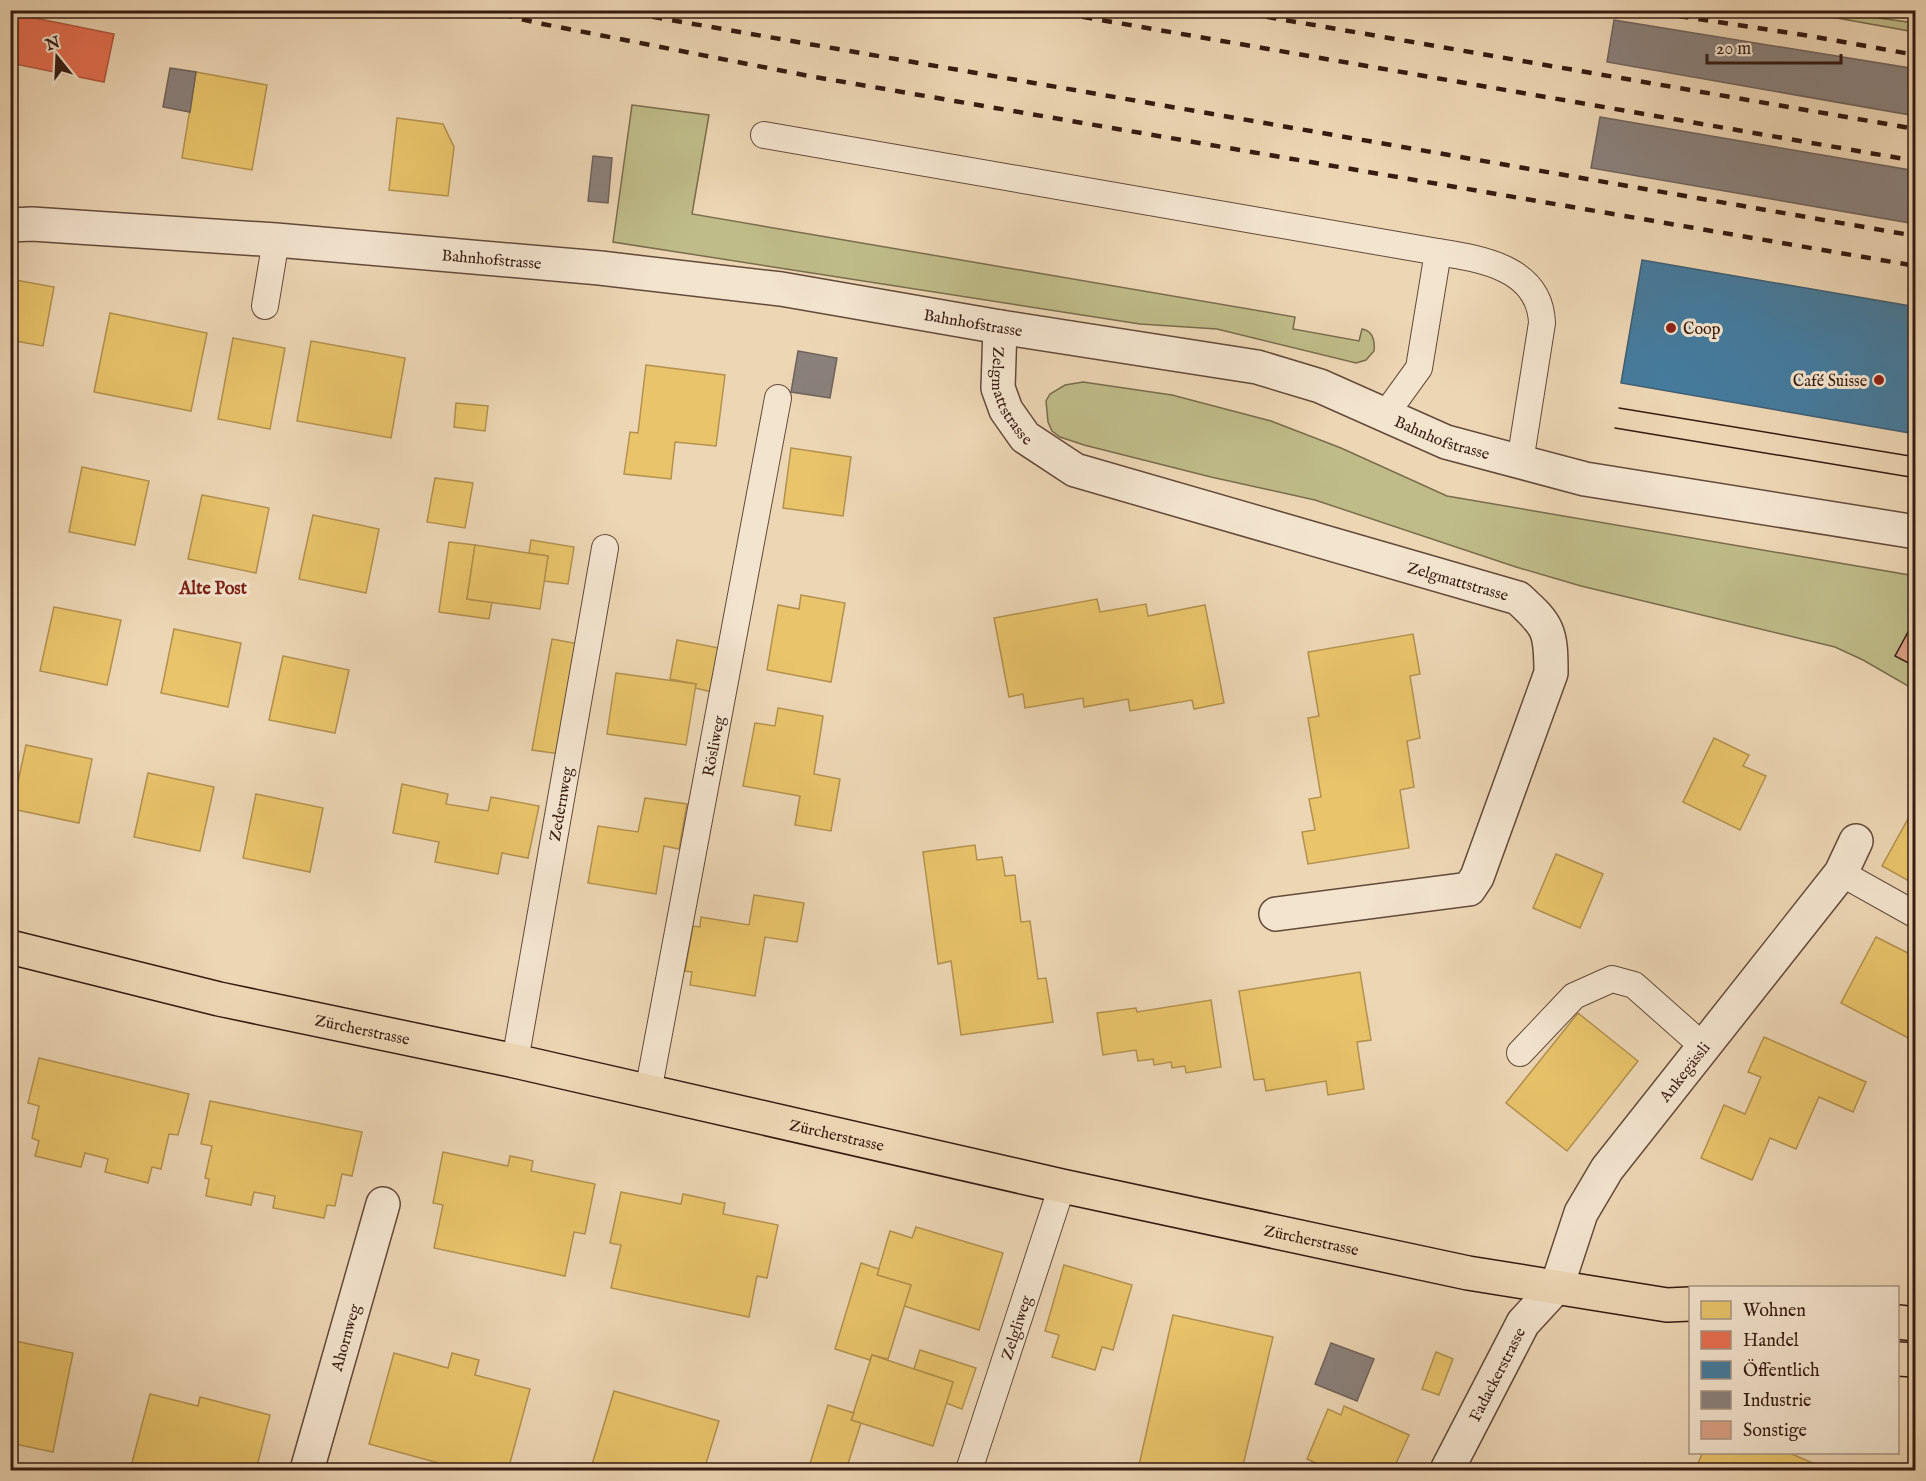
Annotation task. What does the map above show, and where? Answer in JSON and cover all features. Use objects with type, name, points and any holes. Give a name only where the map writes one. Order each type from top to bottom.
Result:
[{"type":"main road","name":"Zürcherstrasse","points":[[10,947],[219,999],[514,1061],[1062,1186],[1468,1273],[1683,1308]]},
{"type":"main road","points":[[1899,1322],[1916,1324]]},
{"type":"main road","points":[[1899,1359],[1916,1360]]},
{"type":"street","name":"Bahnhofstrasse","points":[[10,225],[32,224],[276,240],[600,268],[781,289],[1000,327],[1257,367],[1320,386],[1446,442],[1585,479],[1916,532]]},
{"type":"street","name":"Zelgmattstrasse","points":[[1000,327],[998,388],[1006,410],[1025,437],[1075,470],[1518,598],[1541,619],[1551,642],[1551,673],[1477,877],[1469,890],[1276,914]]},
{"type":"street","name":"Ankegässli","points":[[1557,1286],[1581,1213],[1607,1169],[1841,873],[1856,841]]},
{"type":"street","name":"Ahornweg","points":[[307,1470],[383,1204]]},
{"type":"street","name":"Fadackerstrasse","points":[[1448,1470],[1523,1323],[1557,1286]]},
{"type":"lane","points":[[764,135],[1477,258],[1502,268],[1530,286],[1542,309],[1542,323],[1520,462]]},
{"type":"lane","points":[[265,306],[276,240]]},
{"type":"lane","points":[[1385,415],[1419,368],[1438,252]]},
{"type":"lane","name":"Rösliweg","points":[[648,1092],[778,398]]},
{"type":"lane","name":"Zedernweg","points":[[514,1061],[605,548]]},
{"type":"lane","points":[[1841,873],[1916,915]]},
{"type":"lane","points":[[1520,1053],[1574,996],[1612,980],[1634,985],[1704,1047]]},
{"type":"lane","name":"Zelgliweg","points":[[969,1470],[1062,1186]]},
{"type":"shaded area","points":[[1798,11],[1826,11],[1915,23],[1915,32]]},
{"type":"shaded area","points":[[632,105],[709,115],[692,214],[1295,317],[1293,329],[1359,341],[1362,329],[1369,332],[1372,337],[1374,351],[1366,360],[1356,363],[1217,329],[1140,324],[613,242]]},
{"type":"shaded area","points":[[1083,382],[1172,395],[1271,421],[1341,448],[1447,496],[1915,576],[1915,690],[1863,660],[1835,647],[1581,586],[1516,567],[1315,500],[1211,477],[1060,437],[1052,431],[1048,422],[1046,401],[1050,394],[1065,385]]},
{"type":"building: Wohnen","points":[[196,72],[267,85],[252,170],[182,158]]},
{"type":"building: Wohnen","points":[[397,118],[443,124],[454,147],[448,196],[389,190]]},
{"type":"building: Wohnen","points":[[10,279],[54,287],[43,346],[10,340]]},
{"type":"building: Wohnen","points":[[110,313],[207,333],[191,411],[94,392]]},
{"type":"building: Wohnen","points":[[233,338],[285,348],[270,429],[218,419]]},
{"type":"building: Wohnen","points":[[311,341],[405,358],[391,438],[297,421]]},
{"type":"building: Wohnen","points":[[646,365],[725,375],[716,446],[675,442],[671,479],[624,474],[630,432],[638,433]]},
{"type":"building: Wohnen","points":[[456,403],[488,406],[485,431],[454,427]]},
{"type":"building: Wohnen","points":[[791,448],[851,457],[843,516],[783,508]]},
{"type":"building: Wohnen","points":[[82,467],[149,481],[135,545],[69,532]]},
{"type":"building: Wohnen","points":[[435,478],[473,483],[465,528],[427,522]]},
{"type":"building: Wohnen","points":[[202,495],[269,508],[256,573],[188,559]]},
{"type":"building: Wohnen","points":[[313,515],[379,529],[366,593],[299,579]]},
{"type":"building: Wohnen","points":[[531,540],[574,547],[568,584],[544,581],[548,556],[529,553]]},
{"type":"building: Wohnen","points":[[449,542],[475,545],[467,599],[492,602],[489,619],[439,612]]},
{"type":"building: Wohnen","points":[[475,545],[548,556],[540,609],[467,599]]},
{"type":"building: Wohnen","points":[[801,595],[845,603],[831,682],[767,670],[778,605],[799,609]]},
{"type":"building: Wohnen","points":[[1097,599],[1100,612],[1146,604],[1148,616],[1205,605],[1224,703],[1194,709],[1192,700],[1130,711],[1128,699],[1084,707],[1083,698],[1025,708],[1023,694],[1009,697],[994,618]]},
{"type":"building: Wohnen","points":[[54,607],[121,620],[107,685],[40,671]]},
{"type":"building: Wohnen","points":[[174,629],[241,643],[228,707],[161,693]]},
{"type":"building: Wohnen","points":[[1413,634],[1420,674],[1410,676],[1420,738],[1407,741],[1414,787],[1400,790],[1409,848],[1308,864],[1302,832],[1315,830],[1309,799],[1321,797],[1308,718],[1319,716],[1308,652]]},
{"type":"building: Wohnen","points":[[552,639],[579,644],[560,754],[532,750]]},
{"type":"building: Wohnen","points":[[677,640],[719,648],[712,692],[695,688],[696,684],[670,679]]},
{"type":"building: Wohnen","points":[[283,656],[349,670],[335,733],[269,720]]},
{"type":"building: Wohnen","points":[[616,673],[696,684],[686,745],[607,734]]},
{"type":"building: Wohnen","points":[[778,708],[823,716],[814,774],[840,779],[831,831],[795,825],[800,796],[743,786],[755,723],[775,726]]},
{"type":"building: Wohnen","points":[[1714,738],[1749,755],[1743,766],[1766,776],[1740,830],[1683,802]]},
{"type":"building: Wohnen","points":[[26,745],[92,759],[79,823],[12,809]]},
{"type":"building: Wohnen","points":[[148,773],[214,787],[200,851],[134,837]]},
{"type":"building: Wohnen","points":[[402,784],[448,794],[446,804],[488,811],[491,797],[539,806],[528,858],[502,853],[498,874],[435,862],[439,842],[393,833]]},
{"type":"building: Wohnen","points":[[256,794],[323,808],[310,872],[243,858]]},
{"type":"building: Wohnen","points":[[645,798],[687,804],[679,849],[664,846],[656,894],[588,883],[598,826],[638,832]]},
{"type":"building: Wohnen","points":[[1914,808],[1916,809],[1916,885],[1882,866]]},
{"type":"building: Wohnen","points":[[975,845],[977,860],[1002,857],[1005,876],[1015,875],[1021,922],[1030,921],[1038,979],[1046,978],[1053,1022],[961,1035],[951,961],[938,964],[923,852]]},
{"type":"building: Wohnen","points":[[1556,854],[1603,874],[1580,928],[1533,908]]},
{"type":"building: Wohnen","points":[[754,895],[804,903],[797,942],[765,937],[755,996],[690,985],[692,972],[685,971],[693,926],[700,927],[701,917],[749,925]]},
{"type":"building: Wohnen","points":[[1876,937],[1916,957],[1916,1042],[1841,1003]]},
{"type":"building: Wohnen","points":[[1360,972],[1371,1040],[1357,1042],[1364,1089],[1328,1095],[1326,1081],[1266,1091],[1264,1079],[1254,1080],[1239,991]]},
{"type":"building: Wohnen","points":[[1211,1000],[1221,1067],[1186,1073],[1185,1066],[1172,1068],[1171,1062],[1154,1065],[1153,1059],[1138,1061],[1136,1050],[1103,1055],[1097,1013],[1136,1008],[1137,1012]]},
{"type":"building: Wohnen","points":[[1578,1013],[1638,1061],[1567,1151],[1506,1103]]},
{"type":"building: Wohnen","points":[[1764,1037],[1866,1082],[1853,1112],[1819,1097],[1796,1149],[1770,1138],[1752,1180],[1701,1158],[1724,1105],[1745,1114],[1761,1077],[1748,1072]]},
{"type":"building: Wohnen","points":[[10,1051],[18,1053],[10,1088]]},
{"type":"building: Wohnen","points":[[39,1058],[189,1094],[178,1135],[169,1134],[161,1169],[152,1167],[148,1183],[105,1172],[108,1159],[85,1153],[81,1167],[35,1156],[39,1141],[32,1138],[39,1106],[28,1103]]},
{"type":"building: Wohnen","points":[[210,1101],[362,1132],[352,1176],[342,1174],[335,1206],[327,1205],[324,1218],[273,1208],[275,1196],[254,1192],[251,1205],[206,1196],[209,1179],[205,1178],[212,1146],[201,1144]]},
{"type":"building: Wohnen","points":[[443,1152],[508,1166],[510,1156],[525,1159],[533,1161],[531,1171],[595,1184],[585,1234],[574,1232],[565,1276],[434,1248],[443,1205],[433,1203]]},
{"type":"building: Wohnen","points":[[621,1192],[681,1204],[683,1194],[725,1203],[723,1214],[778,1225],[767,1278],[757,1276],[749,1317],[611,1288],[621,1245],[610,1243]]},
{"type":"building: Wohnen","points":[[916,1227],[1003,1253],[979,1330],[904,1306],[911,1285],[877,1275],[890,1231],[912,1238]]},
{"type":"building: Wohnen","points":[[861,1263],[879,1269],[877,1275],[911,1285],[888,1359],[872,1355],[870,1360],[835,1349]]},
{"type":"building: Wohnen","points":[[1064,1265],[1132,1285],[1113,1350],[1102,1347],[1095,1370],[1052,1357],[1059,1335],[1045,1331]]},
{"type":"building: Wohnen","points":[[1173,1315],[1273,1337],[1242,1470],[1163,1470],[1139,1465]]},
{"type":"building: Wohnen","points":[[10,1340],[73,1353],[53,1452],[10,1443]]},
{"type":"building: Wohnen","points":[[920,1350],[976,1368],[962,1409],[946,1403],[953,1382],[914,1369]]},
{"type":"building: Wohnen","points":[[1436,1352],[1453,1359],[1439,1395],[1422,1389]]},
{"type":"building: Wohnen","points":[[394,1353],[448,1368],[452,1353],[479,1360],[475,1375],[530,1389],[508,1470],[464,1470],[369,1444]]},
{"type":"building: Wohnen","points":[[872,1355],[953,1382],[933,1446],[851,1420]]},
{"type":"building: Wohnen","points":[[614,1391],[719,1421],[704,1470],[599,1470],[591,1468]]},
{"type":"building: Wohnen","points":[[150,1394],[198,1406],[200,1397],[270,1415],[256,1470],[130,1470]]},
{"type":"building: Wohnen","points":[[828,1405],[854,1413],[851,1420],[861,1423],[846,1470],[808,1470]]},
{"type":"building: Wohnen","points":[[1344,1406],[1409,1435],[1393,1470],[1332,1470],[1307,1459],[1328,1409],[1341,1415]]},
{"type":"building: Wohnen","points":[[1702,1454],[1792,1454],[1829,1470],[1695,1470]]},
{"type":"building: Wohnen","points":[[1645,1463],[1660,1470],[1642,1470]]},
{"type":"building: Handel","points":[[10,13],[114,34],[104,82],[10,63]]},
{"type":"building: Öffentlich","points":[[1642,260],[1916,307],[1916,434],[1621,383]]},
{"type":"building: Industrie","points":[[1614,20],[1916,69],[1916,116],[1607,62]]},
{"type":"building: Industrie","points":[[170,68],[196,72],[190,112],[163,107]]},
{"type":"building: Industrie","points":[[1600,117],[1916,171],[1916,224],[1591,168]]},
{"type":"building: Industrie","points":[[593,156],[612,158],[608,203],[588,201]]},
{"type":"building: Industrie","points":[[798,351],[837,358],[830,398],[791,392]]},
{"type":"building: Industrie","points":[[1331,1343],[1374,1359],[1357,1401],[1315,1384]]},
{"type":"building: Sonstige","points":[[1914,621],[1916,622],[1916,667],[1895,656]]},
{"type":"tram line","points":[[1619,408],[1916,457]]},
{"type":"tram line","points":[[1615,428],[1916,478]]},
{"type":"railway","points":[[483,10],[538,23],[809,76],[1916,266]]},
{"type":"railway","points":[[613,10],[1916,236]]},
{"type":"railway","points":[[1043,10],[1916,161]]},
{"type":"railway","points":[[1227,10],[1916,129]]},
{"type":"railway","points":[[1639,10],[1916,55]]},
{"type":"place","name":"Coop","points":[[1671,328]]},
{"type":"place","name":"Café Suisse","points":[[1879,380]]},
{"type":"district","name":"Alte Post","points":[[213,588]]}]
